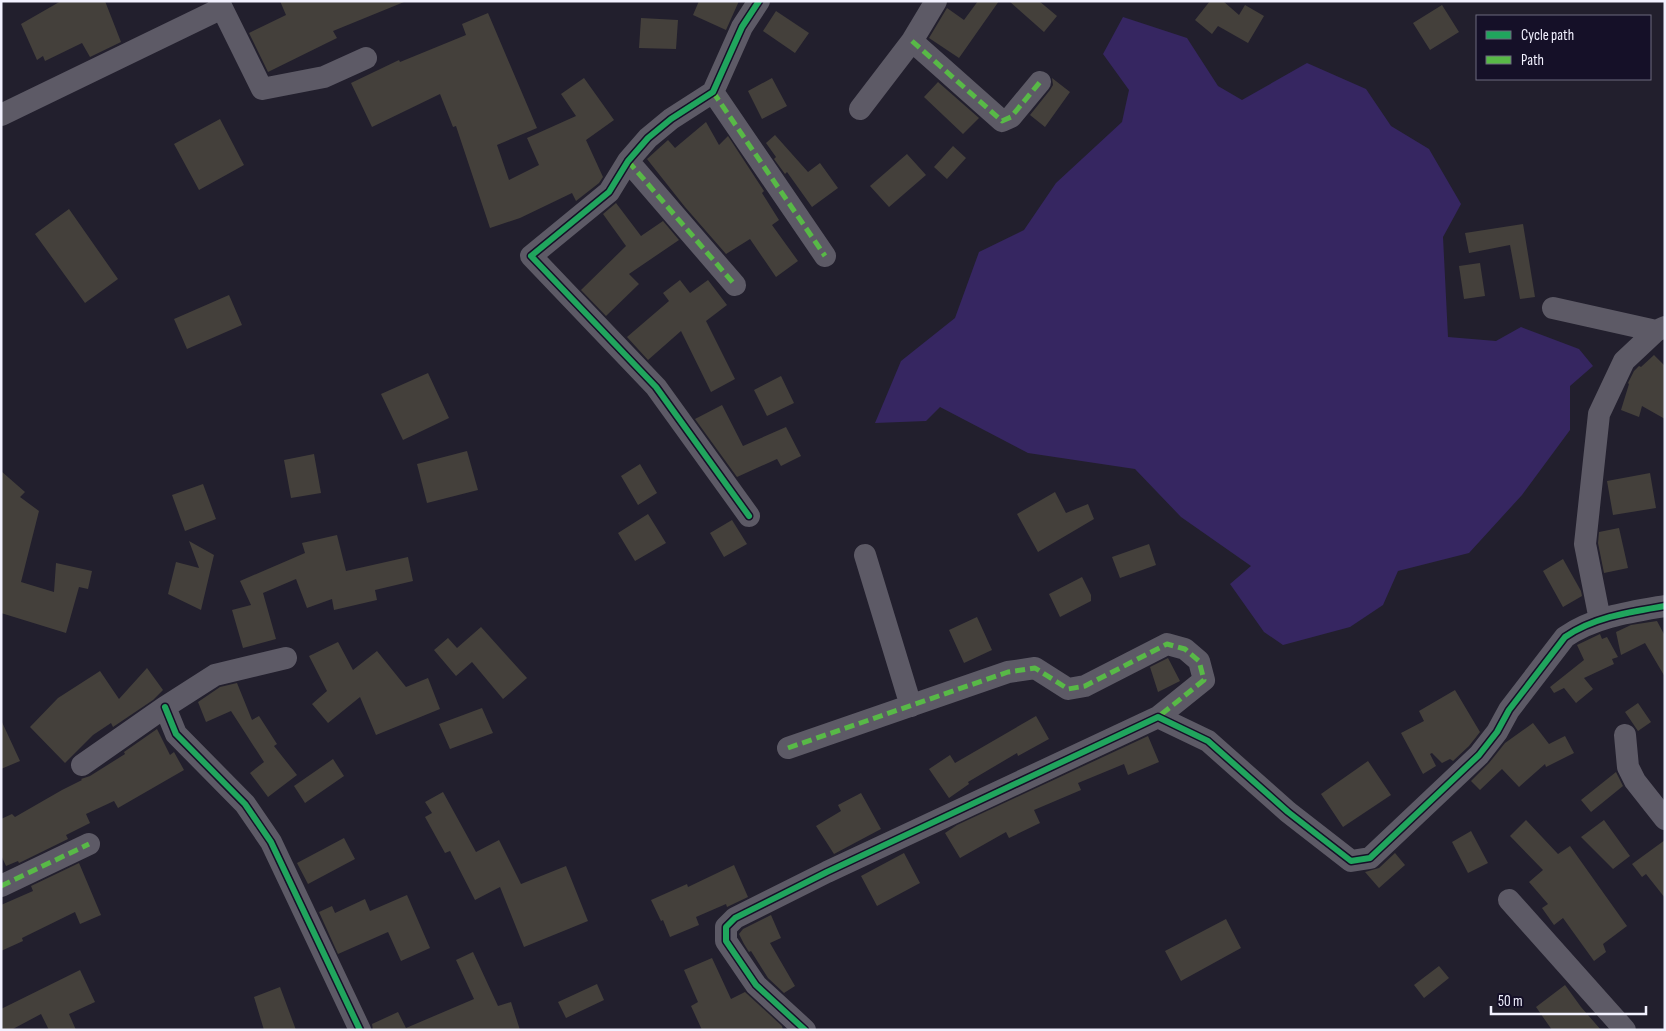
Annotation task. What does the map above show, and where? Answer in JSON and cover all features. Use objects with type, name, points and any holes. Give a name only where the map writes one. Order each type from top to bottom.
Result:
[{"type":"street","points":[[749,516],[656,387],[531,256],[609,192],[628,161],[648,138],[713,92],[742,27],[759,1]]},
{"type":"street","points":[[860,109],[912,42],[936,1]]},
{"type":"street","points":[[1,115],[220,4],[262,90],[324,76],[366,58]]},
{"type":"street","points":[[912,42],[1002,121],[1011,116],[1040,82]]},
{"type":"street","points":[[713,92],[825,256]]},
{"type":"street","points":[[628,161],[735,285]]},
{"type":"street","points":[[1552,308],[1660,329]]},
{"type":"street","points":[[1600,620],[1585,544],[1599,414],[1624,360],[1660,329]]},
{"type":"street","points":[[865,555],[911,706]]},
{"type":"street","points":[[1158,716],[1208,741],[1288,812],[1351,861],[1370,858],[1479,755],[1497,732],[1525,687],[1565,637],[1576,629],[1600,620],[1665,606]]},
{"type":"street","points":[[788,748],[1008,672],[1036,668],[1068,689],[1085,686],[1168,644],[1184,649],[1200,661],[1204,680],[1158,716],[827,872],[735,918],[726,927],[726,941],[756,985],[805,1030]]},
{"type":"street","points":[[82,765],[165,707],[215,675],[286,658]]},
{"type":"street","points":[[165,707],[176,734],[245,804],[271,842],[360,1030]]},
{"type":"street","points":[[1624,735],[1628,767],[1635,781],[1665,819]]},
{"type":"street","points":[[1,886],[89,844]]},
{"type":"street","points":[[1509,900],[1625,1030]]},
{"type":"shaded area","points":[[1123,17],[1187,38],[1218,86],[1242,100],[1307,63],[1366,89],[1391,126],[1429,149],[1461,204],[1443,237],[1448,337],[1496,341],[1521,327],[1579,349],[1593,366],[1570,386],[1570,430],[1522,495],[1469,553],[1398,571],[1383,605],[1350,627],[1283,645],[1264,632],[1230,584],[1251,566],[1181,517],[1135,469],[1028,453],[940,407],[926,421],[875,423],[901,361],[955,318],[979,252],[1024,230],[1056,183],[1122,122],[1129,90],[1103,54]]},
{"type":"building","points":[[61,1],[105,1],[121,42],[90,57],[82,43],[45,61],[43,56],[37,60],[21,24]]},
{"type":"building","points":[[280,1],[404,2],[333,31],[337,38],[268,72],[249,33],[286,15]]},
{"type":"building","points":[[699,1],[739,1],[726,30],[693,15]]},
{"type":"building","points":[[978,1],[999,1],[959,58],[929,38],[947,8],[964,20]]},
{"type":"building","points":[[1009,1],[1039,1],[1057,16],[1044,32]]},
{"type":"building","points":[[1210,1],[1223,1],[1239,15],[1245,5],[1264,16],[1248,43],[1218,26],[1212,34],[1195,20]]},
{"type":"building","points":[[1442,5],[1459,32],[1430,50],[1413,23]]},
{"type":"building","points":[[776,11],[809,33],[795,53],[763,31]]},
{"type":"building","points":[[488,13],[537,128],[497,145],[509,180],[539,165],[527,138],[576,116],[561,94],[584,78],[614,120],[586,140],[603,177],[599,183],[576,201],[572,193],[520,218],[490,228],[456,126],[453,127],[440,94],[372,127],[351,83],[399,60],[400,62],[466,35],[462,24]]},
{"type":"building","points":[[641,18],[678,20],[676,49],[639,48]]},
{"type":"building","points":[[772,78],[787,106],[762,119],[748,91]]},
{"type":"building","points":[[1052,78],[1070,92],[1045,127],[1030,115],[1053,85]]},
{"type":"building","points":[[938,82],[979,118],[963,134],[924,97]]},
{"type":"building","points":[[220,119],[244,165],[199,190],[174,144]]},
{"type":"building","points":[[706,122],[719,145],[728,136],[764,191],[762,193],[779,220],[772,225],[798,261],[776,277],[750,239],[726,254],[647,159],[668,140],[675,148]]},
{"type":"building","points":[[775,135],[808,172],[820,163],[838,188],[812,207],[787,172],[785,174],[774,159],[776,157],[766,143]]},
{"type":"building","points":[[953,146],[966,158],[947,179],[934,167]]},
{"type":"building","points":[[907,154],[926,175],[889,207],[870,186]]},
{"type":"building","points":[[616,203],[641,236],[663,221],[679,240],[629,274],[639,284],[606,316],[581,290],[626,246],[603,214]]},
{"type":"building","points":[[69,209],[118,279],[85,303],[35,234]]},
{"type":"building","points":[[1523,224],[1535,297],[1520,299],[1510,245],[1469,253],[1465,233]]},
{"type":"building","points":[[1480,263],[1485,296],[1464,299],[1459,266]]},
{"type":"building","points":[[680,280],[690,293],[708,280],[727,305],[706,321],[735,379],[711,392],[681,331],[648,360],[627,337],[669,301],[663,293]]},
{"type":"building","points":[[229,295],[242,325],[187,349],[174,319]]},
{"type":"building","points":[[1654,355],[1665,366],[1665,419],[1642,406],[1639,417],[1621,410],[1628,383],[1634,371]]},
{"type":"building","points":[[428,373],[449,418],[403,440],[381,394]]},
{"type":"building","points":[[781,376],[794,403],[767,416],[754,390]]},
{"type":"building","points":[[722,405],[743,446],[786,427],[801,456],[781,466],[777,459],[737,477],[695,419]]},
{"type":"building","points":[[467,451],[478,490],[427,503],[417,464]]},
{"type":"building","points":[[314,454],[321,493],[291,498],[284,460]]},
{"type":"building","points":[[640,464],[657,493],[638,505],[621,476]]},
{"type":"building","points":[[1,471],[25,492],[20,497],[39,511],[21,582],[54,592],[56,563],[92,571],[88,589],[79,587],[66,633],[1,613]]},
{"type":"building","points":[[1650,473],[1656,508],[1613,515],[1607,481]]},
{"type":"building","points":[[203,484],[216,519],[185,531],[172,495]]},
{"type":"building","points":[[1055,492],[1066,513],[1088,504],[1094,519],[1038,552],[1017,514]]},
{"type":"building","points":[[648,514],[666,543],[635,561],[618,533]]},
{"type":"building","points":[[732,520],[747,544],[724,557],[710,533]]},
{"type":"building","points":[[1619,528],[1628,568],[1604,573],[1598,543],[1599,532]]},
{"type":"building","points":[[337,535],[346,571],[408,557],[413,581],[375,590],[377,600],[334,610],[332,599],[307,608],[296,579],[263,593],[276,639],[243,648],[232,610],[251,605],[240,581],[305,553],[302,543]]},
{"type":"building","points":[[189,541],[214,555],[201,610],[168,594],[176,562],[199,568]]},
{"type":"building","points":[[1149,544],[1156,565],[1120,578],[1112,557]]},
{"type":"building","points":[[1563,559],[1582,596],[1563,607],[1543,571]]},
{"type":"building","points":[[1082,577],[1091,595],[1091,601],[1060,617],[1049,594]]},
{"type":"building","points":[[977,617],[992,650],[964,663],[949,630]]},
{"type":"building","points":[[1657,621],[1665,636],[1665,677],[1645,643],[1621,655],[1616,632],[1631,625]]},
{"type":"building","points":[[481,627],[527,678],[503,699],[472,662],[456,676],[434,650],[448,638],[457,648]]},
{"type":"building","points":[[1600,634],[1602,639],[1607,637],[1618,657],[1612,659],[1614,664],[1584,678],[1593,689],[1576,703],[1564,688],[1554,693],[1550,687],[1584,660],[1577,645]]},
{"type":"building","points":[[338,642],[353,670],[377,651],[406,687],[428,678],[440,709],[376,735],[360,697],[328,723],[312,704],[327,691],[309,656]]},
{"type":"building","points":[[1168,658],[1180,681],[1158,692],[1150,667]]},
{"type":"building","points":[[147,668],[163,690],[153,700],[113,727],[111,723],[93,735],[65,763],[30,727],[58,698],[100,671],[119,699]]},
{"type":"building","points":[[237,683],[252,720],[259,716],[277,744],[274,746],[297,775],[268,797],[250,773],[264,762],[231,711],[206,722],[198,702],[220,687]]},
{"type":"building","points":[[1455,690],[1480,732],[1453,761],[1450,759],[1442,763],[1432,753],[1430,754],[1436,766],[1423,774],[1401,733],[1424,721],[1419,711]]},
{"type":"building","points":[[1638,703],[1651,722],[1638,731],[1625,712]]},
{"type":"building","points":[[482,708],[493,733],[450,749],[439,724]]},
{"type":"building","points":[[1036,716],[1049,739],[1018,756],[1017,753],[968,782],[969,784],[949,798],[929,769],[950,755],[955,763]]},
{"type":"building","points":[[1,720],[20,761],[1,769]]},
{"type":"building","points":[[1533,723],[1549,744],[1565,736],[1574,753],[1546,767],[1545,764],[1519,787],[1502,769],[1480,790],[1471,781],[1505,743]]},
{"type":"building","points":[[157,729],[170,755],[174,752],[184,770],[118,808],[114,801],[86,814],[90,823],[66,835],[68,839],[19,863],[18,861],[6,866],[1,855],[1,819],[12,814],[15,817],[81,779],[90,776],[125,754],[124,752]]},
{"type":"building","points":[[1148,736],[1159,762],[1128,775],[1124,764],[1078,783],[1081,790],[1034,810],[1040,823],[1009,838],[1006,832],[960,858],[945,833],[957,825]]},
{"type":"building","points":[[333,759],[344,776],[305,803],[294,786]]},
{"type":"building","points":[[1368,761],[1391,795],[1343,827],[1321,794]]},
{"type":"building","points":[[1616,772],[1623,786],[1591,812],[1581,800]]},
{"type":"building","points":[[443,792],[476,852],[499,840],[521,884],[566,866],[588,921],[524,947],[500,887],[475,900],[450,851],[445,853],[425,817],[432,813],[425,802]]},
{"type":"building","points":[[861,793],[881,829],[834,854],[816,826],[841,811],[838,805]]},
{"type":"building","points":[[1526,820],[1558,854],[1570,846],[1627,926],[1603,944],[1606,952],[1594,961],[1563,918],[1554,925],[1542,908],[1548,904],[1529,882],[1543,870],[1510,836]]},
{"type":"building","points":[[1604,820],[1630,856],[1613,869],[1581,837]]},
{"type":"building","points":[[1471,831],[1488,863],[1468,873],[1452,842]]},
{"type":"building","points":[[344,838],[355,859],[308,884],[297,863]]},
{"type":"building","points":[[1665,840],[1665,898],[1646,874],[1642,877],[1632,864]]},
{"type":"building","points":[[904,853],[920,883],[877,906],[861,876]]},
{"type":"building","points":[[1395,853],[1405,865],[1379,888],[1365,872],[1379,868]]},
{"type":"building","points":[[79,863],[101,915],[80,924],[75,912],[22,938],[23,941],[1,951],[1,905],[33,891],[31,886]]},
{"type":"building","points":[[734,865],[748,897],[727,907],[726,904],[696,917],[699,925],[670,937],[663,920],[661,921],[651,900],[687,884],[688,887]]},
{"type":"building","points":[[407,895],[430,948],[401,961],[388,932],[338,954],[319,912],[332,906],[335,913],[365,899],[370,911]]},
{"type":"building","points":[[771,915],[781,938],[770,943],[795,986],[784,993],[768,978],[751,951],[749,952],[739,934],[743,929]]},
{"type":"building","points":[[1226,919],[1241,948],[1181,981],[1165,951]]},
{"type":"building","points":[[473,952],[498,1006],[511,1002],[520,1030],[373,1030],[372,1024],[398,1012],[406,1028],[474,999],[456,960]]},
{"type":"building","points":[[712,958],[731,999],[745,992],[782,1026],[783,1030],[702,1030],[691,1006],[698,1002],[684,970]]},
{"type":"building","points":[[1439,966],[1449,978],[1424,998],[1414,985]]},
{"type":"building","points":[[80,970],[95,1002],[69,1014],[76,1030],[49,1030],[41,1014],[11,1030],[1,1030],[1,1009]]},
{"type":"building","points":[[597,984],[604,1000],[566,1018],[558,1002]]},
{"type":"building","points":[[1565,985],[1601,1030],[1552,1030],[1536,1007]]},
{"type":"building","points":[[280,987],[296,1030],[264,1030],[254,997]]},
{"type":"marked path","points":[[912,41],[1002,121],[1011,117],[1040,82]]},
{"type":"marked path","points":[[713,92],[825,256]]},
{"type":"marked path","points":[[628,161],[735,285]]},
{"type":"marked path","points":[[788,748],[1008,672],[1035,668],[1068,689],[1085,686],[1167,644],[1185,649],[1199,661],[1204,680],[1158,717]]},
{"type":"marked path","points":[[1,886],[89,844]]},
{"type":"cycle path","points":[[749,516],[656,387],[531,256],[609,192],[628,161],[648,138],[671,119],[713,92],[742,27],[759,1]]},
{"type":"cycle path","points":[[805,1030],[756,985],[726,941],[726,927],[735,918],[827,872],[1158,717],[1208,741],[1288,812],[1351,861],[1370,858],[1479,755],[1497,732],[1509,710],[1565,637],[1600,620],[1665,606]]},
{"type":"cycle path","points":[[165,707],[176,734],[245,804],[271,842],[360,1030]]}]
